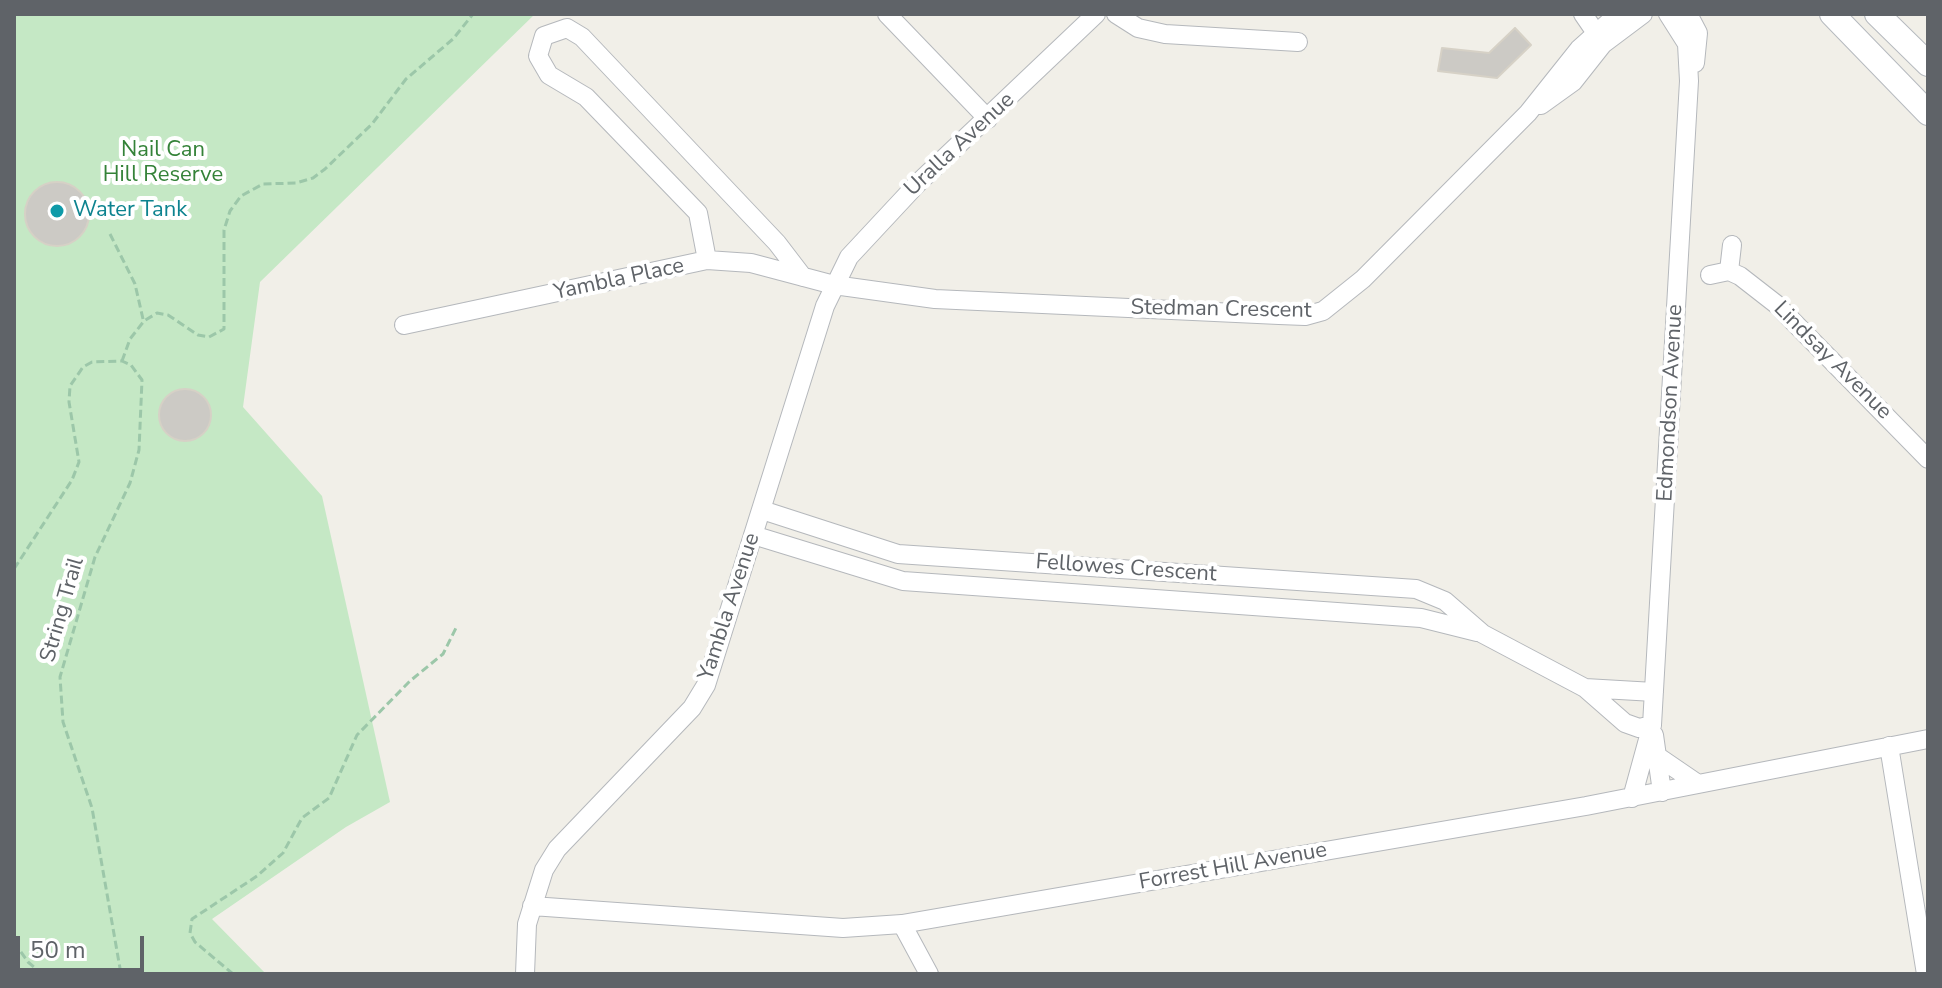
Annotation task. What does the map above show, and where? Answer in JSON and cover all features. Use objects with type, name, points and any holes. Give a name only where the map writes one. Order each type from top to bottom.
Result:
[{"type":"street","points":[[887,14],[988,119]]},
{"type":"street","name":"Uralla Avenue","points":[[834,285],[862,239],[1096,14]]},
{"type":"street","points":[[1116,14],[1138,28],[1165,34],[1298,42]]},
{"type":"street","points":[[1583,14],[1607,24]]},
{"type":"street","name":"Stedman Crescent","points":[[834,285],[935,299],[1314,314],[1323,311],[1353,289],[1528,113],[1607,24],[1643,14]]},
{"type":"street","name":"Edmondson Avenue","points":[[1632,798],[1652,725],[1689,81],[1687,44],[1668,14]]},
{"type":"street","name":"Edmondson Avenue","points":[[1688,14],[1698,33],[1698,55],[1689,81]]},
{"type":"street","points":[[1832,14],[1928,113]]},
{"type":"street","points":[[1877,14],[1926,58],[1898,82]]},
{"type":"street","points":[[707,260],[698,213],[586,97],[549,75],[538,56],[544,36],[567,28],[582,37],[777,243],[803,277]]},
{"type":"street","points":[[1710,275],[1729,271],[1732,245]]},
{"type":"street","name":"Yambla Place","points":[[404,325],[707,260],[751,263],[834,285]]},
{"type":"street","name":"Lindsay Avenue","points":[[1729,271],[1753,284],[1813,338],[1928,459]]},
{"type":"street","name":"Yambla Avenue","points":[[525,974],[523,947],[544,870],[557,849],[699,697],[716,661],[753,535],[834,285]]},
{"type":"street","name":"Fellowes Crescent","points":[[762,510],[898,554],[1416,589],[1445,601],[1483,634],[1585,688],[1625,723],[1639,728],[1652,725]]},
{"type":"street","name":"Fellowes Crescent","points":[[753,535],[873,574],[916,583],[1421,618],[1483,634]]},
{"type":"street","name":"Fellowes Crescent","points":[[1585,688],[1654,692]]},
{"type":"street","name":"Edmondson Avenue","points":[[1652,725],[1662,792]]},
{"type":"street","name":"Forrest Hill Avenue","points":[[532,906],[843,928],[902,924],[1632,798],[1928,739]]},
{"type":"street","points":[[1889,746],[1921,884],[1926,974]]},
{"type":"street","points":[[1657,756],[1698,784]]},
{"type":"street","points":[[902,924],[929,974]]},
{"type":"path","points":[[14,569],[72,480],[79,462],[69,402],[70,386],[83,367],[92,362],[122,361],[130,339],[144,321],[157,313],[168,315],[198,335],[209,337],[224,329],[224,230],[230,211],[241,196],[263,184],[296,183],[313,178],[325,169],[372,124],[406,79],[453,39],[473,14]]},
{"type":"path","points":[[110,234],[135,284],[144,321]]},
{"type":"path","name":"String Trail","points":[[121,974],[92,808],[63,722],[60,699],[62,665],[95,557],[130,483],[139,450],[142,380],[137,371],[122,361]]},
{"type":"path","points":[[233,974],[195,942],[190,933],[192,919],[257,876],[283,853],[302,818],[329,798],[357,735],[410,681],[443,654],[456,628]]},
{"type":"path","points":[[14,942],[28,962],[42,974]]},
{"type":"green space","name":"Nail Can Hill Reserve","points":[[14,14],[535,14],[260,282],[243,407],[322,496],[390,802],[346,827],[212,919],[266,974],[14,974]]},
{"type":"building","points":[[1515,28],[1531,45],[1497,78],[1438,71],[1442,48],[1489,53]]},
{"type":"building","name":"Water Tank","points":[[57,182],[69,184],[80,191],[87,202],[87,226],[80,237],[69,244],[57,246],[45,244],[34,237],[27,226],[25,214],[27,202],[34,191],[45,184]]},
{"type":"building","points":[[185,389],[204,396],[211,415],[204,434],[185,441],[166,434],[159,415],[166,396]]},
{"type":"place","name":"Water Tank","points":[[57,211]]}]
